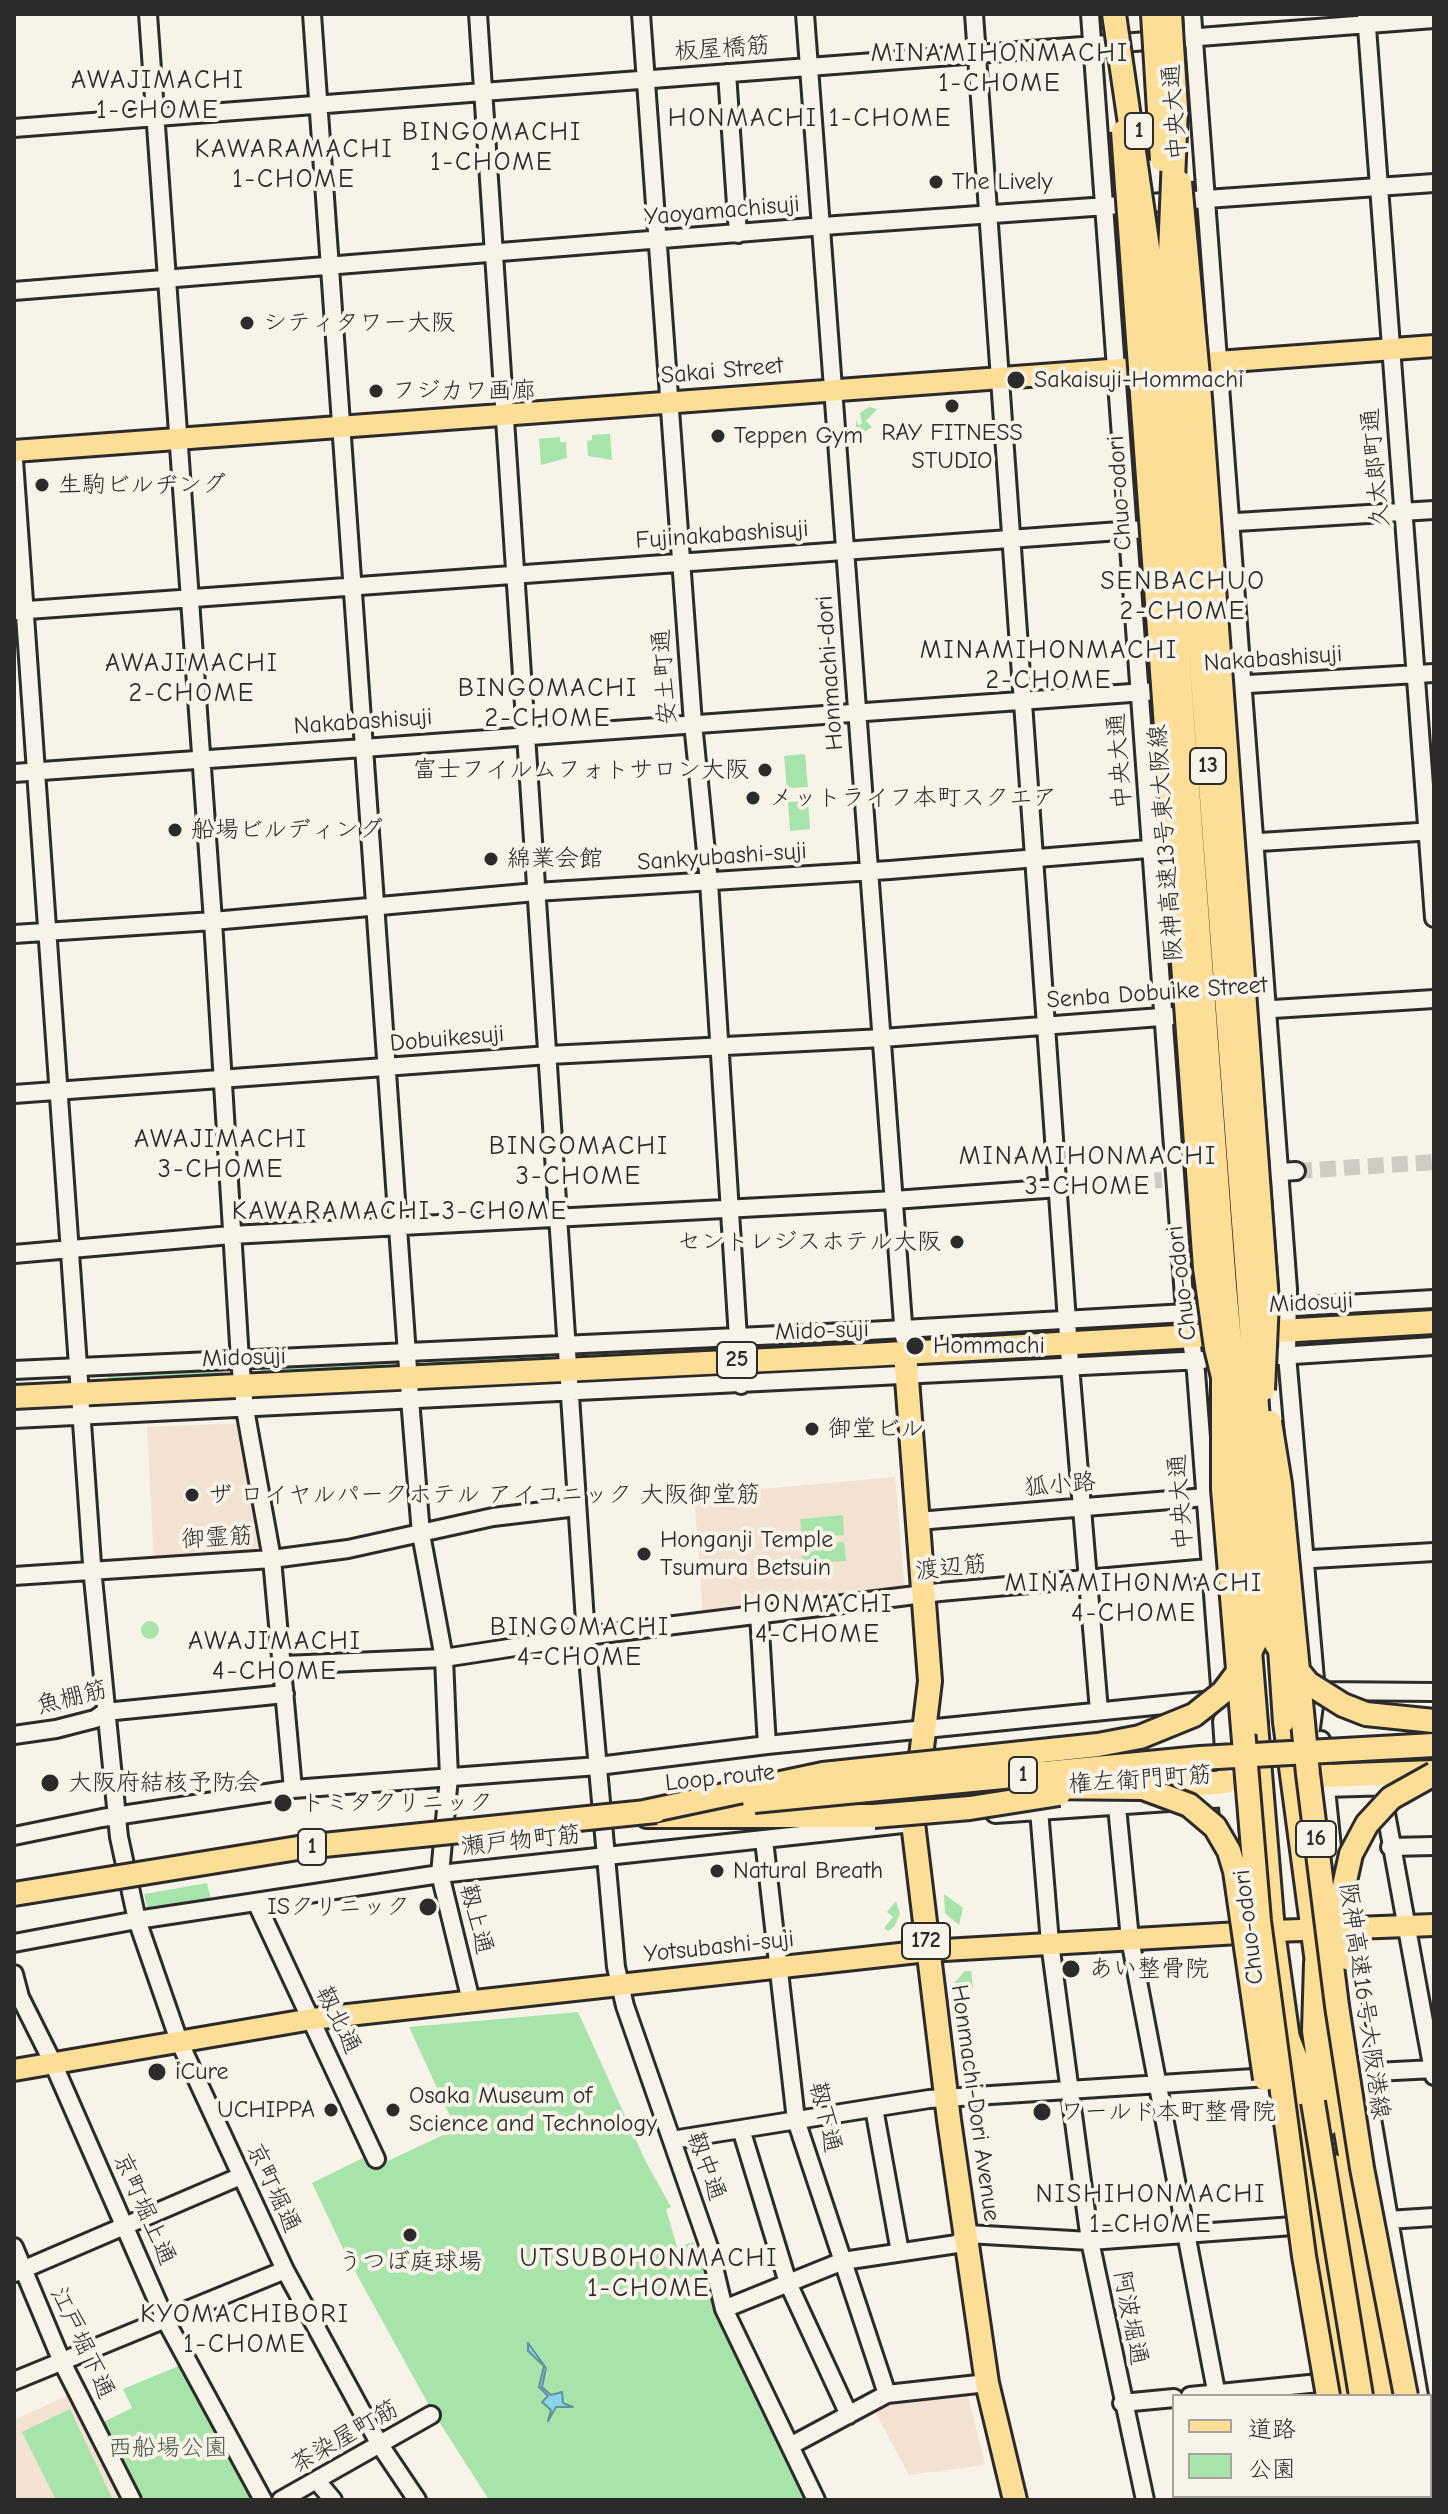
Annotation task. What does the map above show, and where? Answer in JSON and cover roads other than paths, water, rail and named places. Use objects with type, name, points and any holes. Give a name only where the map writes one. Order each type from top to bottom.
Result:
[{"type":"highway","name":"阪神高速13号東大阪線","points":[[1114,14],[1159,251],[1235,1282]]},
{"type":"highway","name":"1","points":[[1130,14],[1159,251]]},
{"type":"highway","name":"13","points":[[1153,14],[1159,251]]},
{"type":"highway","name":"阪神高速13号東大阪線","points":[[1159,251],[1176,108],[1169,14]]},
{"type":"highway","name":"1","points":[[644,1812],[823,1774],[1122,1741],[1175,1724],[1223,1692],[1258,1640],[1268,1592],[1235,1282]]},
{"type":"highway","name":"13","points":[[1235,1282],[1249,1560],[1266,1626],[1296,1672],[1324,1694],[1366,1714],[1434,1721]]},
{"type":"highway","name":"阪神高速16号大阪港線","points":[[1235,1282],[1280,1484],[1308,1774],[1335,1991],[1362,2168],[1382,2227],[1410,2386]]},
{"type":"highway","points":[[1235,1282],[1222,1457],[1244,1751],[1267,1995],[1322,2392]]},
{"type":"highway","name":"Midosuji","points":[[1190,1335],[1434,1322]]},
{"type":"highway","name":"Mido-suji","points":[[409,1389],[569,1368],[905,1353],[1190,1335]]},
{"type":"highway","name":"Honmachi-Dori Avenue","points":[[905,1353],[930,1681],[927,1728],[913,1823],[927,1951],[987,2383],[1015,2500]]},
{"type":"highway","name":"Midosuji","points":[[82,1404],[242,1384],[409,1389]]},
{"type":"highway","name":"25","points":[[14,1397],[82,1404]]},
{"type":"highway","name":"Loop route","points":[[14,1894],[304,1847],[608,1824],[644,1812],[1200,1758],[1434,1745]]},
{"type":"highway","points":[[1325,1782],[1357,1775],[1434,1773]]},
{"type":"highway","name":"16","points":[[1382,2227],[1342,1895],[1351,1854],[1367,1824],[1391,1798],[1434,1773]]},
{"type":"highway","points":[[890,1788],[1093,1785],[1143,1788],[1179,1799],[1215,1827],[1229,1851],[1235,1871],[1258,2047],[1288,2200],[1304,2256]]},
{"type":"highway","points":[[608,1824],[874,1816],[970,1808],[1048,1794],[1116,1799],[1226,1790]]},
{"type":"highway","points":[[1316,1963],[1314,2031],[1318,2101],[1361,2394]]},
{"type":"highway","points":[[1288,2038],[1318,2101],[1384,2390]]},
{"type":"main road","name":"Chuo-odori","points":[[1114,14],[1139,401],[1204,1268],[1215,1348],[1234,1427],[1263,1824],[1274,1931],[1288,2038],[1347,2394]]},
{"type":"main road","points":[[1169,14],[1268,1301],[1263,1421],[1284,1722],[1311,1930],[1384,2390]]},
{"type":"main road","name":"Sakai Street","points":[[14,451],[1434,346]]},
{"type":"main road","name":"Yotsubashi-suji","points":[[14,2070],[312,2019],[927,1951],[1238,1932],[1434,1925]]},
{"type":"street","points":[[148,14],[213,921],[240,1360],[245,1409],[272,1559],[293,1789]]},
{"type":"street","name":"靱上通","points":[[312,14],[374,906],[389,1068],[406,1352],[421,1534],[444,1658],[449,1777],[440,1874],[471,2001]]},
{"type":"street","name":"靱中通","points":[[478,14],[586,1636],[598,1766],[608,1824],[607,1856],[619,1984],[710,2250],[724,2309],[816,2500]]},
{"type":"street","name":"安土町通","points":[[641,14],[680,562],[709,882],[741,1385]]},
{"type":"street","name":"Honmachi-dori","points":[[805,14],[903,1328]]},
{"type":"street","points":[[974,14],[997,377],[1070,1367],[1099,1711]]},
{"type":"street","name":"中央大通","points":[[1090,14],[1164,1017],[1169,1180],[1194,1360],[1221,1699],[1263,1824]]},
{"type":"street","name":"中央大通","points":[[1192,14],[1268,1009],[1289,1172],[1287,1355]]},
{"type":"street","name":"板屋橋筋","points":[[14,128],[1194,38],[1366,19],[1434,19]]},
{"type":"street","name":"久太郎町通","points":[[1366,19],[1415,674],[1430,832],[1434,918]]},
{"type":"street","points":[[727,73],[738,234]]},
{"type":"street","name":"Yaoyamachisuji","points":[[14,291],[820,226],[1434,183]]},
{"type":"street","name":"京町堀通","points":[[14,460],[20,611],[37,771],[69,1249],[105,1712],[117,1816],[137,1920],[179,2041],[285,2270],[380,2445],[417,2500]]},
{"type":"street","name":"Fujinakabashisuji","points":[[20,611],[1434,510]]},
{"type":"street","name":"Nakabashisuji","points":[[14,773],[524,734],[1434,673]]},
{"type":"street","name":"Sankyubashi-suji","points":[[14,934],[213,921],[536,892],[870,871],[1151,848],[1430,832]]},
{"type":"street","name":"Senba Dobuike Street","points":[[883,1038],[1434,999]]},
{"type":"street","name":"Dobuikesuji","points":[[14,1094],[549,1055],[883,1038]]},
{"type":"street","points":[[1169,1180],[1289,1172]]},
{"type":"street","points":[[14,1254],[231,1235],[894,1200],[1059,1188]]},
{"type":"street","points":[[14,1370],[568,1345],[1434,1299]]},
{"type":"street","points":[[1216,1359],[1265,1308]]},
{"type":"street","points":[[1211,1311],[1269,1356]]},
{"type":"street","name":"Honmachi-Dori Avenue","points":[[903,1328],[905,1353]]},
{"type":"street","points":[[14,1419],[82,1404],[245,1409],[409,1389],[570,1393],[1434,1346]]},
{"type":"street","points":[[1287,1355],[1340,1930],[1365,2072],[1382,2227],[1434,2217]]},
{"type":"street","name":"狐小路","points":[[918,1521],[1206,1497]]},
{"type":"street","name":"御霊筋","points":[[14,1576],[272,1559],[348,1549],[493,1517],[577,1507]]},
{"type":"street","name":"渡辺筋","points":[[284,1665],[444,1658],[586,1636],[924,1595],[1306,1558],[1434,1552]]},
{"type":"street","points":[[759,1614],[767,1745]]},
{"type":"street","points":[[1299,1820],[1316,1691]]},
{"type":"street","points":[[14,1836],[117,1816],[293,1789],[598,1766],[767,1745],[1221,1699],[1316,1691],[1434,1692]]},
{"type":"street","name":"魚棚筋","points":[[14,1735],[56,1729],[95,1719],[105,1712],[285,1694]]},
{"type":"street","points":[[1221,1699],[1238,1932],[1251,1968],[1322,2392],[1252,2394]]},
{"type":"street","points":[[1325,1782],[1381,1786],[1434,1785]]},
{"type":"street","points":[[1335,2074],[1434,2071],[1381,1786]]},
{"type":"street","points":[[1116,1799],[1130,1939],[1217,2394]]},
{"type":"street","name":"権左衛門町筋","points":[[913,1823],[1116,1799]]},
{"type":"street","name":"阿波堀通","points":[[1039,1810],[1050,1943],[1090,2241],[1145,2500]]},
{"type":"street","name":"瀬戸物町筋","points":[[14,1943],[137,1920],[440,1874],[913,1823]]},
{"type":"street","name":"靱下通","points":[[764,1840],[796,2120],[887,2394]]},
{"type":"street","points":[[1390,1847],[1434,1846]]},
{"type":"street","name":"靱北通","points":[[256,1902],[376,2159]]},
{"type":"street","name":"京町堀上通","points":[[14,1974],[20,1997],[53,2063],[166,2321],[263,2500]]},
{"type":"street","points":[[672,2140],[929,2099],[1269,2077]]},
{"type":"street","points":[[874,2108],[900,2252]]},
{"type":"street","points":[[741,2129],[788,2283],[849,2415]]},
{"type":"street","points":[[18,2272],[241,2176]]},
{"type":"street","points":[[724,2309],[843,2261],[957,2244],[967,2234],[1090,2241],[1293,2226]]},
{"type":"street","name":"江戸堀下通","points":[[14,2247],[18,2272],[132,2500]]},
{"type":"street","points":[[14,2381],[285,2270]]},
{"type":"street","points":[[1384,2390],[1410,2386],[1434,2374]]},
{"type":"street","points":[[790,2446],[887,2394],[987,2383]]},
{"type":"street","points":[[1122,2403],[1172,2398]]},
{"type":"street","name":"茶染屋町筋","points":[[281,2500],[431,2415]]},
{"type":"street","points":[[317,2481],[333,2500]]},
{"type":"water","points":[[528,2343],[546,2368],[542,2387],[551,2395],[562,2392],[563,2403],[573,2407],[556,2407],[548,2421],[551,2410],[542,2402],[548,2396],[539,2387],[544,2366],[528,2351]]},
{"type":"tunnel","points":[[1296,1171],[1434,1162]]},
{"type":"tunnel","points":[[1059,1188],[1162,1180]]},
{"type":"place","name":"The Lively","points":[[936,182]]},
{"type":"place","name":"シティタワー大阪","points":[[247,323]]},
{"type":"place","name":"Sakaisuji-Hommachi","points":[[1016,380]]},
{"type":"place","name":"フジカワ画廊","points":[[376,391]]},
{"type":"place","name":"RAY FITNESS STUDIO","points":[[952,406]]},
{"type":"place","name":"Teppen Gym","points":[[718,436]]},
{"type":"place","name":"生駒ビルヂング","points":[[42,485]]},
{"type":"place","name":"富士フイルムフォトサロン大阪","points":[[765,770]]},
{"type":"place","name":"メットライフ本町スクエア","points":[[753,798]]},
{"type":"place","name":"船場ビルディング","points":[[175,830]]},
{"type":"place","name":"綿業会館","points":[[491,859]]},
{"type":"place","name":"セントレジスホテル大阪","points":[[957,1242]]},
{"type":"place","name":"Hommachi","points":[[915,1346]]},
{"type":"place","name":"御堂ビル","points":[[812,1429]]},
{"type":"place","name":"ザ ロイヤルパークホテル アイコニック 大阪御堂筋","points":[[192,1495]]},
{"type":"place","name":"Honganji Temple Tsumura Betsuin","points":[[644,1554]]},
{"type":"place","name":"大阪府結核予防会","points":[[50,1783]]},
{"type":"place","name":"トミタクリニック","points":[[283,1803]]},
{"type":"place","name":"Natural Breath","points":[[717,1871]]},
{"type":"place","name":"ISクリニック","points":[[428,1907]]},
{"type":"place","name":"あい整骨院","points":[[1071,1969]]},
{"type":"place","name":"iCure","points":[[157,2072]]},
{"type":"place","name":"UCHIPPA","points":[[331,2110]]},
{"type":"place","name":"Osaka Museum of Science and Technology","points":[[393,2110]]},
{"type":"place","name":"ワールド本町整骨院","points":[[1042,2112]]},
{"type":"place","name":"うつぼ庭球場","points":[[410,2235]]},
{"type":"district","name":"MINAMIHONMACHI 1-CHOME","points":[[1000,69]]},
{"type":"district","name":"AWAJIMACHI 1-CHOME","points":[[158,96]]},
{"type":"district","name":"HONMACHI 1-CHOME","points":[[810,119]]},
{"type":"district","name":"BINGOMACHI 1-CHOME","points":[[492,148]]},
{"type":"district","name":"KAWARAMACHI 1-CHOME","points":[[294,165]]},
{"type":"district","name":"SENBACHUO 2-CHOME","points":[[1183,597]]},
{"type":"district","name":"MINAMIHONMACHI 2-CHOME","points":[[1049,666]]},
{"type":"district","name":"AWAJIMACHI 2-CHOME","points":[[192,679]]},
{"type":"district","name":"BINGOMACHI 2-CHOME","points":[[548,704]]},
{"type":"district","name":"AWAJIMACHI 3-CHOME","points":[[221,1155]]},
{"type":"district","name":"BINGOMACHI 3-CHOME","points":[[579,1162]]},
{"type":"district","name":"MINAMIHONMACHI 3-CHOME","points":[[1088,1172]]},
{"type":"district","name":"KAWARAMACHI 3-CHOME","points":[[400,1212]]},
{"type":"district","name":"MINAMIHONMACHI 4-CHOME","points":[[1134,1599]]},
{"type":"district","name":"HONMACHI 4-CHOME","points":[[818,1620]]},
{"type":"district","name":"BINGOMACHI 4-CHOME","points":[[580,1643]]},
{"type":"district","name":"AWAJIMACHI 4-CHOME","points":[[275,1657]]},
{"type":"district","name":"NISHIHONMACHI 1-CHOME","points":[[1151,2210]]},
{"type":"district","name":"UTSUBOHONMACHI 1-CHOME","points":[[649,2274]]},
{"type":"district","name":"KYOMACHIBORI 1-CHOME","points":[[245,2330]]},
{"type":"park label","name":"西船場公園","points":[[168,2448]]}]
